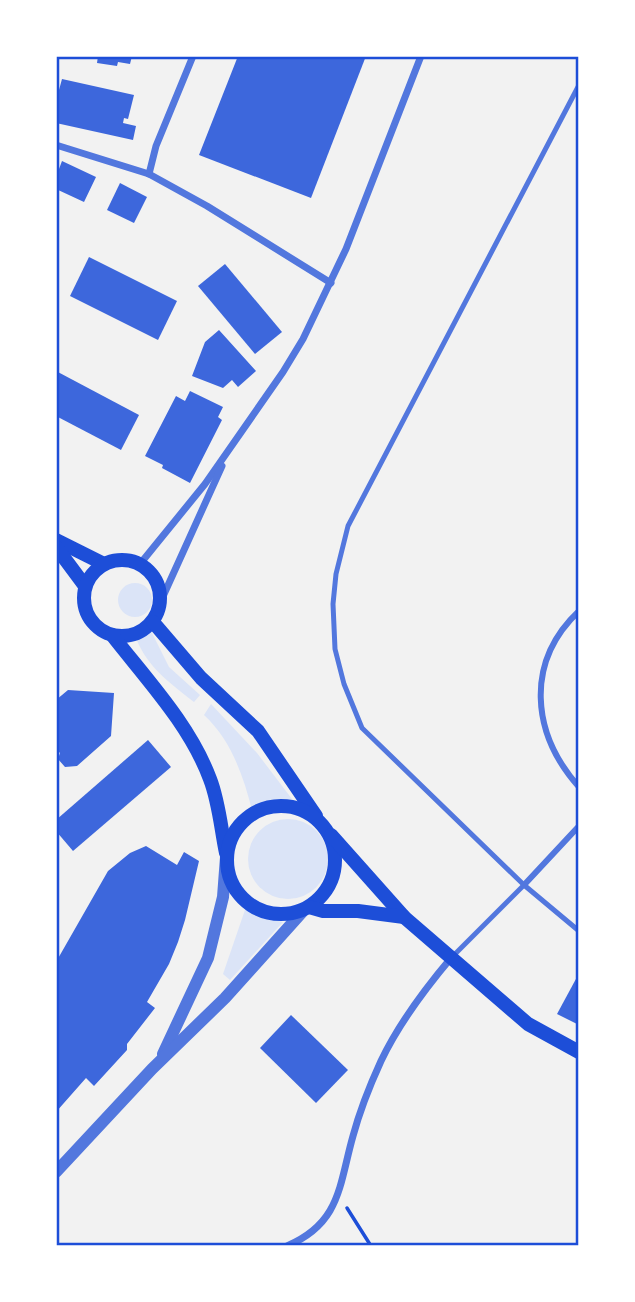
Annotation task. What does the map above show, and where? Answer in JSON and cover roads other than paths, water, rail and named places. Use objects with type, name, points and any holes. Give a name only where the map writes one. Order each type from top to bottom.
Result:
[{"type":"main road","points":[[56,540],[104,564]]},
{"type":"main road","points":[[56,547],[85,586]]},
{"type":"main road","points":[[118,560],[140,564],[156,580],[160,603],[153,622],[133,635],[112,635],[101,630],[85,611],[85,586],[90,576],[104,564],[118,560]]},
{"type":"main road","points":[[112,635],[179,722],[203,762],[216,797],[228,873],[233,888],[243,901],[272,915],[288,915],[307,909],[321,898],[335,872],[336,857],[332,842],[258,731],[201,678],[153,622]]},
{"type":"main road","points":[[226,857],[230,841],[238,827],[249,816],[278,806],[294,807],[309,813],[404,917],[528,1024],[579,1052]]},
{"type":"main road","points":[[307,909],[358,911],[404,917]]},
{"type":"street","points":[[149,174],[156,146],[193,56]]},
{"type":"street","points":[[140,564],[178,520],[230,450],[290,362],[331,283],[421,56]]},
{"type":"street","points":[[56,145],[149,174],[331,283]]},
{"type":"street","points":[[160,603],[230,450]]},
{"type":"street","points":[[579,611],[562,627],[550,649],[542,674],[540,701],[544,724],[559,759],[579,787]]},
{"type":"street","points":[[524,885],[579,826]]},
{"type":"street","points":[[159,1063],[208,958],[223,897],[226,857]]},
{"type":"street","points":[[56,1172],[225,998],[307,909]]},
{"type":"street","points":[[287,1246],[305,1237],[322,1223],[339,1194],[356,1124],[384,1055],[409,1011],[451,958]]},
{"type":"lane","points":[[579,85],[348,526],[336,574],[333,604],[335,649],[344,684],[362,728],[524,885],[579,930]]},
{"type":"lane","points":[[451,958],[524,885]]}]
